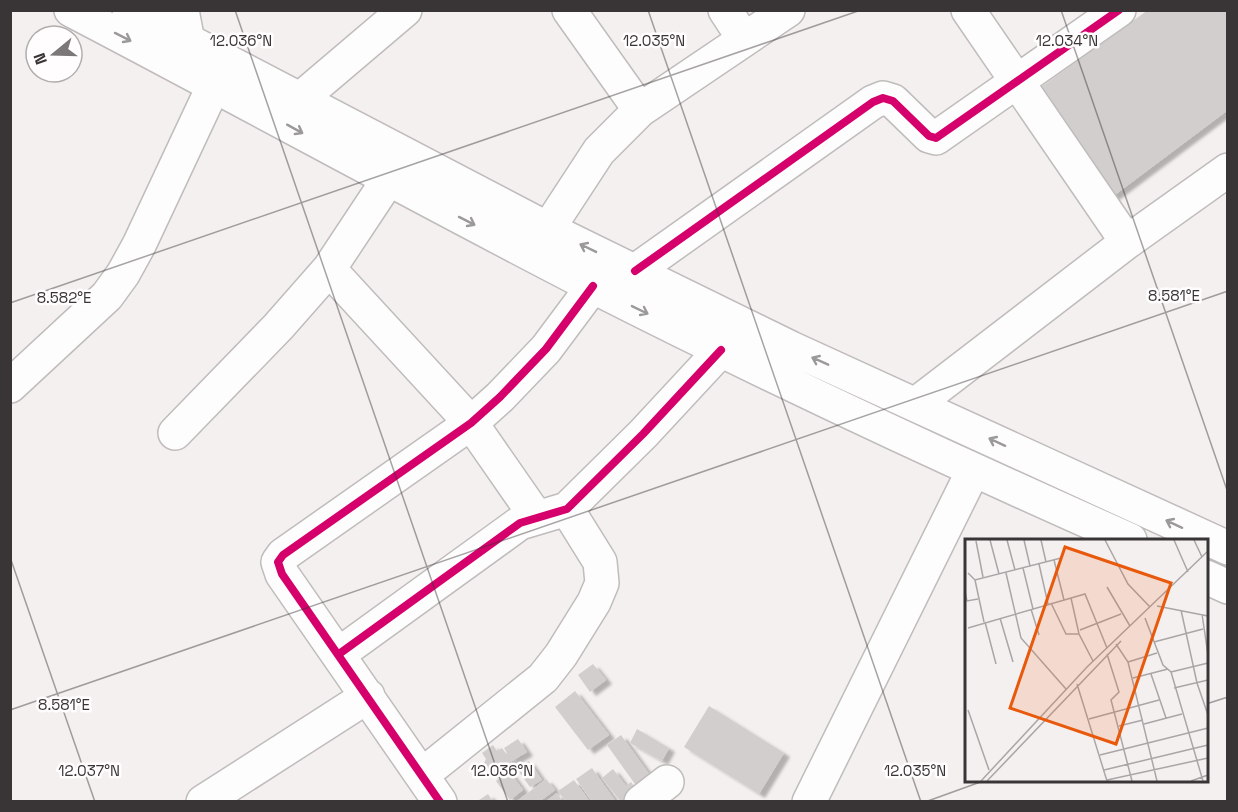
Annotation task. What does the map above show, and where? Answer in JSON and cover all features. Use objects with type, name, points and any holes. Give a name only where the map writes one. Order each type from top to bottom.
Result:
[{"type":"street","points":[[71,10],[388,180],[542,243],[635,271],[791,348],[1208,539]]},
{"type":"street","points":[[129,10],[299,100],[542,243],[593,286],[777,378],[973,471],[1128,539]]},
{"type":"street","points":[[182,10],[188,42]]},
{"type":"street","points":[[299,100],[405,10]]},
{"type":"street","points":[[569,10],[640,110]]},
{"type":"street","points":[[725,10],[744,39]]},
{"type":"street","points":[[542,243],[599,151],[640,110],[788,10]]},
{"type":"street","points":[[968,10],[1127,242]]},
{"type":"street","points":[[635,271],[873,102],[883,98],[893,101],[929,136],[936,138],[1017,82],[1106,14]]},
{"type":"street","points":[[10,386],[106,296],[123,273],[139,245],[214,85]]},
{"type":"street","points":[[916,404],[1127,242],[1227,170]]},
{"type":"street","points":[[175,433],[278,327],[329,269],[388,180]]},
{"type":"street","points":[[329,269],[471,423],[552,514],[600,562],[602,583],[594,602],[561,655],[543,678],[430,793],[368,696],[282,574],[278,562],[283,555],[471,423],[500,397],[546,349],[593,286]]},
{"type":"street","points":[[777,378],[791,348]]},
{"type":"street","points":[[339,654],[520,524],[552,514],[643,434],[721,350]]},
{"type":"street","points":[[808,801],[973,471]]},
{"type":"street","points":[[1208,539],[1227,548]]},
{"type":"street","points":[[1208,578],[1227,587]]},
{"type":"street","points":[[203,801],[368,696]]},
{"type":"street","points":[[641,801],[667,783]]},
{"type":"building","points":[[1148,10],[1228,10],[1228,110],[1112,197],[1038,89]]},
{"type":"building","points":[[593,664],[606,680],[590,692],[578,675]]},
{"type":"building","points":[[575,691],[609,735],[588,750],[555,707]]},
{"type":"building","points":[[709,706],[784,753],[759,794],[684,747]]},
{"type":"building","points":[[637,729],[669,748],[662,761],[630,743]]},
{"type":"building","points":[[621,735],[654,781],[640,791],[607,745]]},
{"type":"building","points":[[518,739],[527,752],[512,761],[504,748]]},
{"type":"building","points":[[493,745],[497,751],[502,748],[512,762],[493,775],[484,763],[486,759],[482,753]]},
{"type":"building","points":[[529,761],[542,780],[530,787],[517,769]]},
{"type":"building","points":[[592,768],[616,802],[593,802],[576,779]]},
{"type":"building","points":[[613,769],[626,786],[631,782],[641,795],[632,802],[621,802],[602,778]]},
{"type":"building","points":[[509,771],[523,790],[510,800],[496,781]]},
{"type":"building","points":[[546,779],[555,790],[539,802],[516,802]]},
{"type":"building","points":[[574,780],[590,802],[566,802],[558,791]]},
{"type":"building","points":[[557,793],[563,802],[545,802]]},
{"type":"building","points":[[488,794],[493,802],[476,802]]},
{"type":"cycle path","points":[[635,271],[873,102],[883,98],[893,101],[929,136],[936,138],[1119,10]]},
{"type":"cycle path","points":[[440,802],[282,574],[278,562],[283,555],[471,423],[500,397],[546,349],[593,286]]},
{"type":"cycle path","points":[[339,654],[520,523],[567,509],[643,434],[721,350]]}]
